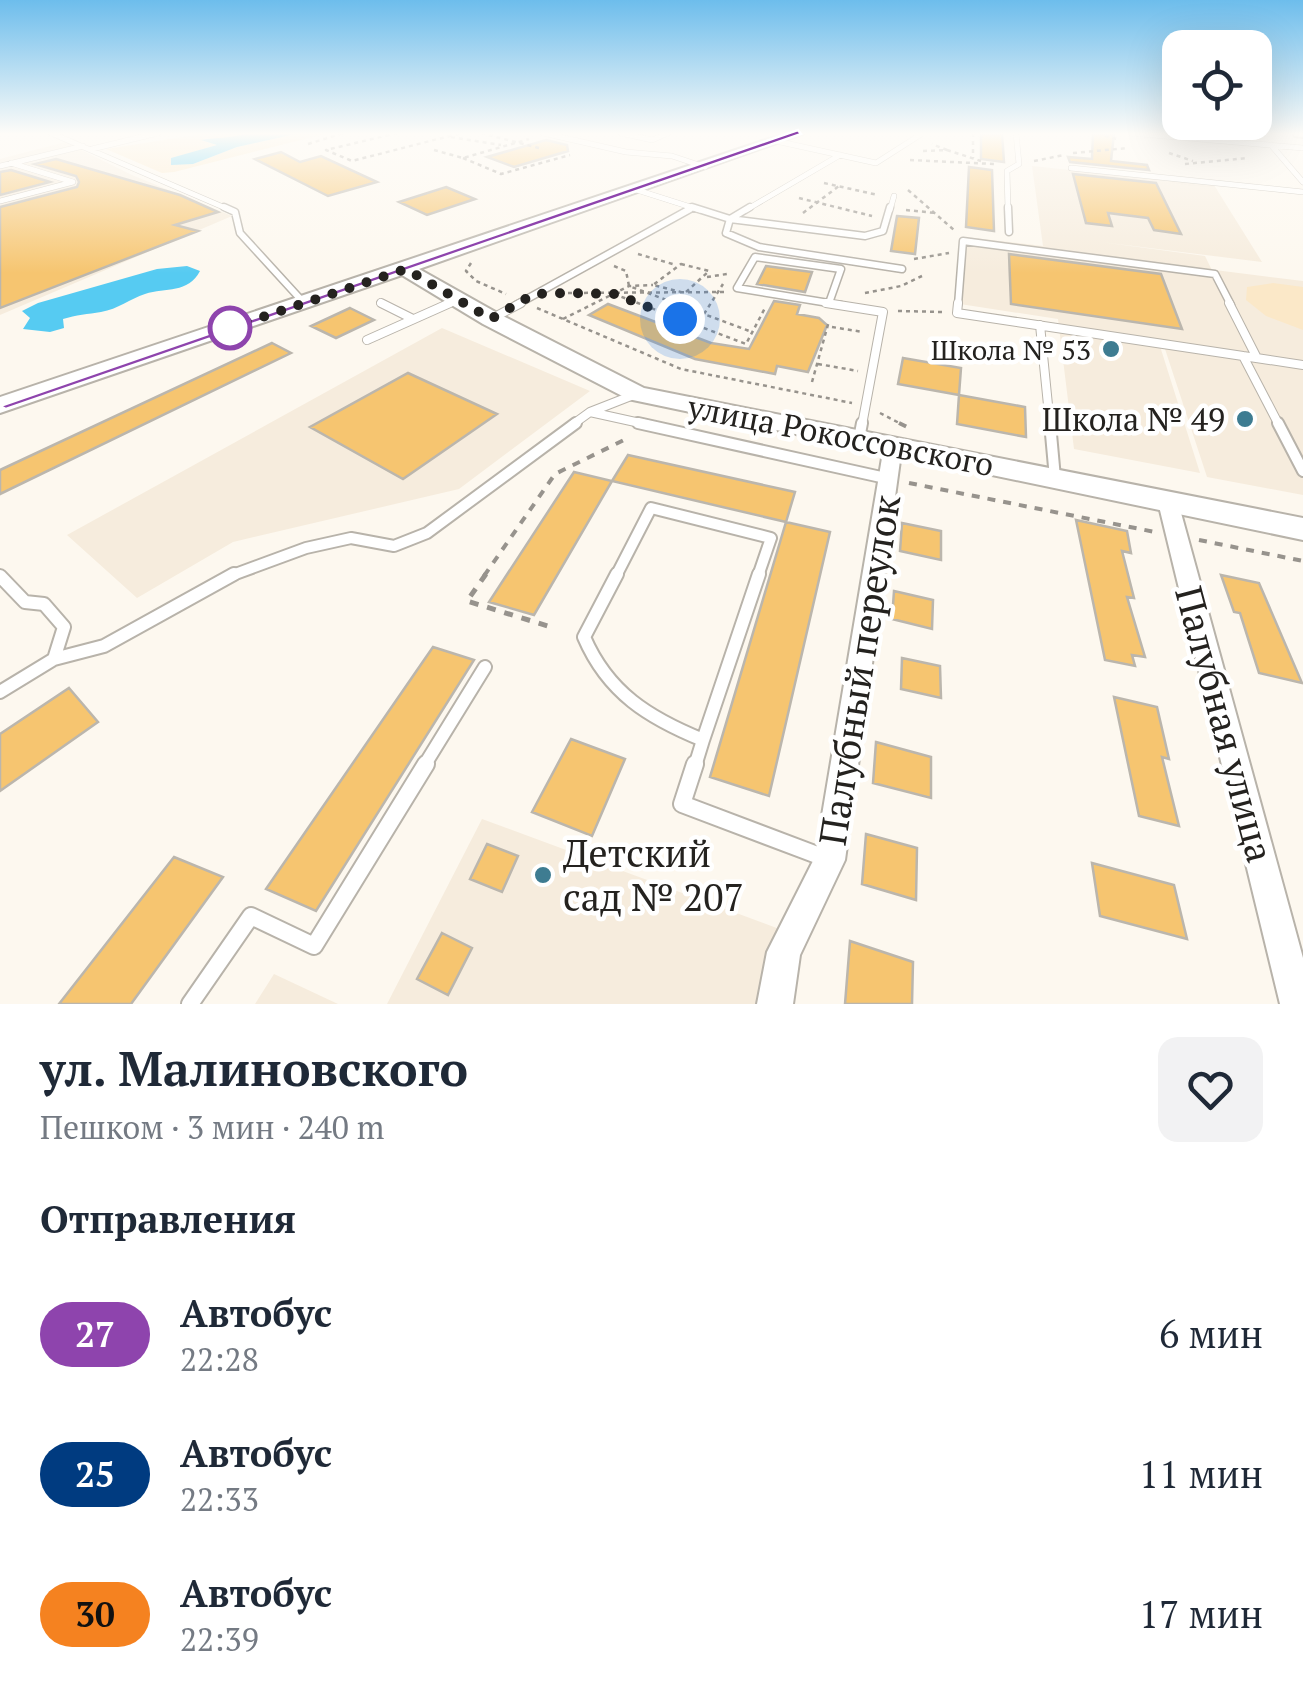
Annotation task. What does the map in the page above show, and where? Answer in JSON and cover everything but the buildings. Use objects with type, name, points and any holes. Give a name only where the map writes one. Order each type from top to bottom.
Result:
[{"type":"street","points":[[0,406],[668,180]]},
{"type":"street","name":"улица Рокоссовского","points":[[406,269],[491,319],[637,394],[860,434],[894,446],[1303,530]]},
{"type":"street","name":"Палубный переулок","points":[[775,1004],[784,952],[830,860],[894,446]]},
{"type":"street","name":"Палубная улица","points":[[1168,502],[1298,1004]]},
{"type":"lane","points":[[0,201],[73,182],[66,180]]},
{"type":"lane","points":[[161,180],[235,212],[240,233],[304,302]]},
{"type":"lane","points":[[799,180],[730,219],[726,233],[759,247],[902,269]]},
{"type":"lane","points":[[1006,180],[1009,232]]},
{"type":"lane","points":[[1186,180],[1303,192]]},
{"type":"lane","points":[[638,190],[730,219],[865,236],[880,234],[894,196]]},
{"type":"lane","points":[[491,319],[690,209]]},
{"type":"lane","points":[[1257,358],[1215,274],[963,241],[957,313],[1303,365]]},
{"type":"lane","points":[[829,303],[841,269],[755,256],[737,288],[883,312],[860,434]]},
{"type":"lane","points":[[367,340],[461,298]]},
{"type":"lane","points":[[381,303],[412,318]]},
{"type":"lane","points":[[1040,326],[1055,479]]},
{"type":"lane","points":[[1243,356],[1303,472]]},
{"type":"lane","points":[[0,692],[54,659],[104,646],[242,570],[306,548],[352,538],[394,546],[426,533],[590,412],[637,394]]},
{"type":"lane","points":[[590,412],[890,479]]},
{"type":"lane","points":[[704,740],[653,721],[612,688],[592,662],[584,637],[651,508],[770,538],[704,740],[682,804],[830,860]]},
{"type":"lane","points":[[0,576],[25,602],[44,604],[64,627],[54,659]]},
{"type":"lane","points":[[190,1004],[250,916],[314,946],[485,667]]},
{"type":"path","points":[[811,180],[883,196]]},
{"type":"path","points":[[902,185],[958,234]]},
{"type":"path","points":[[801,215],[839,186]]},
{"type":"path","points":[[777,192],[887,217],[903,210],[936,213]]},
{"type":"path","points":[[562,319],[629,286],[653,285],[685,293],[710,272],[619,248]]},
{"type":"path","points":[[465,259],[481,253],[466,272],[476,281],[681,369],[866,406],[914,431],[860,434]]},
{"type":"path","points":[[598,260],[626,272],[629,286]]},
{"type":"path","points":[[653,285],[678,266]]},
{"type":"path","points":[[702,278],[730,273]]},
{"type":"path","points":[[845,306],[857,296],[914,283],[922,276]]},
{"type":"path","points":[[629,286],[752,332]]},
{"type":"path","points":[[534,294],[752,291]]},
{"type":"path","points":[[704,314],[718,292]]},
{"type":"path","points":[[614,294],[746,344],[766,305],[774,304]]},
{"type":"path","points":[[883,312],[957,313]]},
{"type":"path","points":[[812,382],[830,327],[825,318]]},
{"type":"path","points":[[830,327],[869,333]]},
{"type":"path","points":[[818,364],[861,372]]},
{"type":"path","points":[[551,627],[467,601],[555,474],[650,427]]},
{"type":"path","points":[[890,479],[1303,561]]},
{"type":"shaded area","points":[[0,180],[144,180],[232,216],[0,315]]},
{"type":"shaded area","name":"Школа № 53","points":[[1034,180],[1165,180],[1214,185],[1262,262],[1101,242],[1205,256],[1254,356],[1159,343],[1200,473],[1074,449],[1058,319],[960,304],[966,237],[1043,246]]},
{"type":"shaded area","name":"Школа № 49","points":[[1215,270],[1303,281],[1303,495],[1207,477],[1164,346],[1261,360]]},
{"type":"shaded area","points":[[1273,283],[1303,287],[1303,330],[1266,316],[1246,300],[1247,287]]},
{"type":"shaded area","points":[[442,328],[590,391],[459,489],[233,542],[137,598],[67,535]]},
{"type":"shaded area","name":"Детский сад № 207","points":[[482,819],[782,930],[768,1004],[387,1004]]},
{"type":"shaded area","points":[[274,974],[338,1004],[255,1004]]},
{"type":"water","points":[[187,266],[200,271],[183,287],[145,294],[107,311],[63,319],[64,328],[50,332],[23,329],[30,318],[22,311],[38,303],[157,269]]},
{"type":"bus line","name":"27","points":[[0,406],[665,180]]},
{"type":"place","name":"Школа № 53","points":[[1111,349]]},
{"type":"place","name":"Школа № 49","points":[[1245,419]]},
{"type":"place","name":"Детский сад № 207","points":[[543,875]]},
{"type":"route","points":[[230,328],[406,269],[491,319],[534,294],[570,293],[614,294],[680,319]]}]
